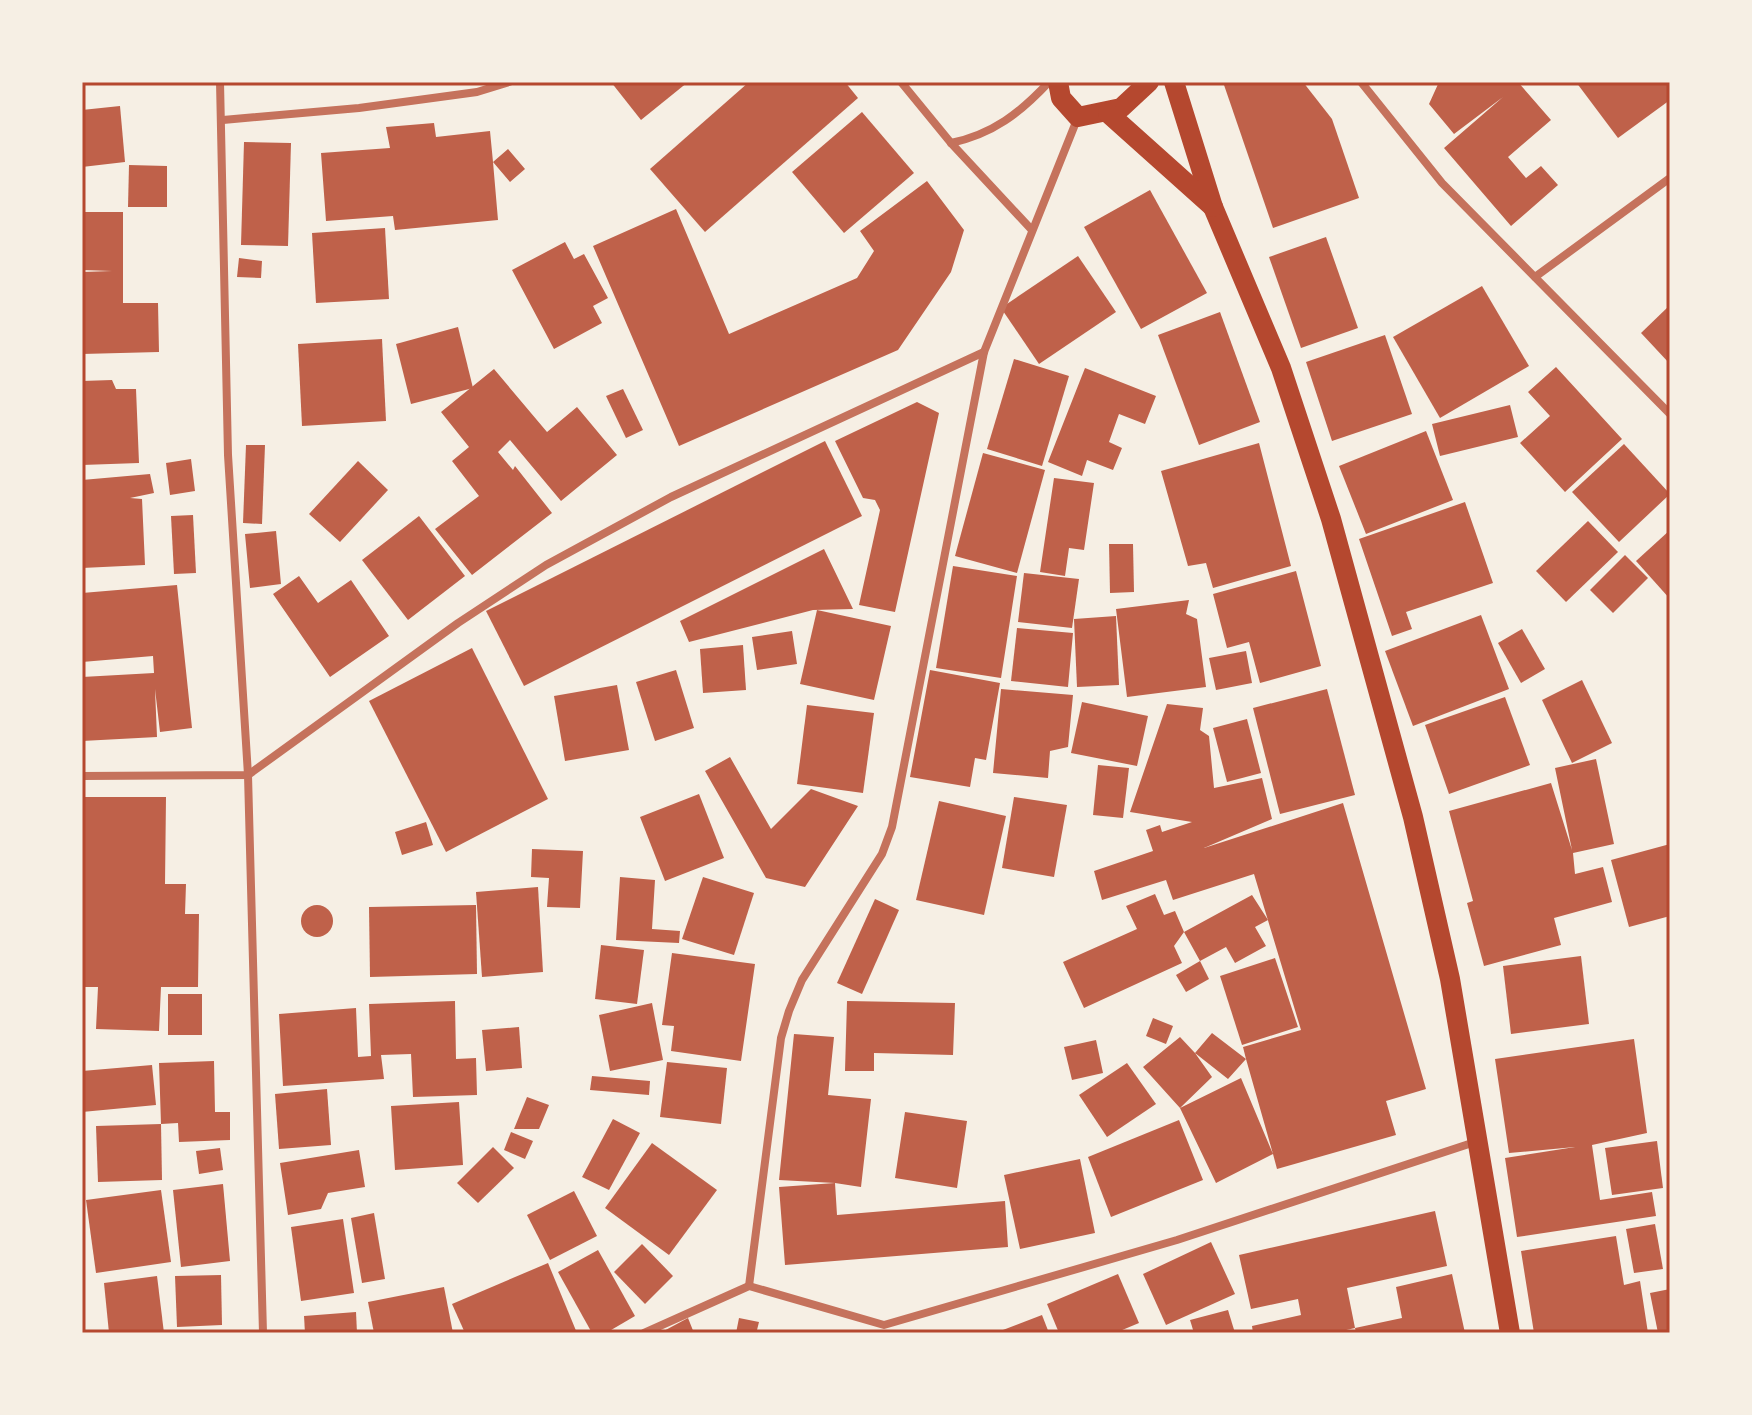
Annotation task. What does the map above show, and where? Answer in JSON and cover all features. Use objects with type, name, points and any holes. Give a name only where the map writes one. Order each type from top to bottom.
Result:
[{"type":"main road","points":[[1058,82],[1061,98],[1078,117],[1108,113],[1131,101],[1149,82]]},
{"type":"main road","points":[[1174,82],[1213,207],[1281,368],[1331,519],[1413,817],[1450,979],[1480,1141],[1510,1333]]},
{"type":"main road","points":[[1108,113],[1213,207]]},
{"type":"street","points":[[220,82],[228,455],[248,775],[263,1333]]},
{"type":"street","points":[[223,120],[359,108],[477,92],[509,82]]},
{"type":"street","points":[[901,82],[951,143],[1031,229]]},
{"type":"street","points":[[951,143],[991,132],[1032,100],[1049,82]]},
{"type":"street","points":[[1361,82],[1442,183],[1670,414]]},
{"type":"street","points":[[749,1286],[781,1038],[802,980],[882,854],[892,827],[984,352],[1078,117]]},
{"type":"street","points":[[1535,277],[1670,178]]},
{"type":"street","points":[[82,776],[248,775],[458,623],[546,565],[671,497],[984,352]]},
{"type":"street","points":[[644,1333],[749,1286],[883,1329],[1177,1240],[1480,1141]]},
{"type":"building","points":[[611,82],[688,82],[641,120]]},
{"type":"building","points":[[749,82],[845,82],[858,98],[705,232],[650,169]]},
{"type":"building","points":[[1223,82],[1303,82],[1332,119],[1359,198],[1273,228]]},
{"type":"building","points":[[1439,82],[1518,82],[1551,120],[1508,157],[1526,178],[1541,166],[1558,185],[1511,226],[1444,148],[1503,97],[1454,134],[1429,104]]},
{"type":"building","points":[[1576,82],[1670,82],[1670,100],[1618,138]]},
{"type":"building","points":[[120,106],[125,162],[82,167],[82,110]]},
{"type":"building","points":[[862,112],[914,173],[844,233],[792,172]]},
{"type":"building","points":[[434,123],[436,137],[490,131],[498,220],[395,230],[393,216],[326,221],[321,153],[390,148],[386,127]]},
{"type":"building","points":[[244,142],[291,143],[288,246],[241,245]]},
{"type":"building","points":[[508,149],[525,169],[510,182],[493,162]]},
{"type":"building","points":[[129,165],[167,166],[167,207],[128,207]]},
{"type":"building","points":[[927,181],[964,230],[951,272],[898,350],[679,446],[593,246],[676,209],[729,334],[857,278],[874,251],[860,231]]},
{"type":"building","points":[[1150,190],[1207,293],[1141,329],[1084,227]]},
{"type":"building","points":[[82,212],[123,212],[123,303],[158,303],[159,352],[82,354],[82,272],[112,271],[82,270]]},
{"type":"building","points":[[385,228],[389,299],[316,303],[312,233]]},
{"type":"building","points":[[1326,237],[1358,328],[1301,348],[1269,257]]},
{"type":"building","points":[[565,242],[574,259],[584,254],[608,298],[593,306],[602,323],[554,349],[512,270]]},
{"type":"building","points":[[1078,256],[1116,312],[1039,364],[1001,308]]},
{"type":"building","points":[[239,258],[262,261],[261,278],[237,277]]},
{"type":"building","points":[[1482,286],[1529,366],[1440,418],[1393,337]]},
{"type":"building","points":[[1670,305],[1670,364],[1641,333]]},
{"type":"building","points":[[1220,312],[1260,422],[1199,445],[1158,335]]},
{"type":"building","points":[[458,327],[473,388],[411,404],[396,344]]},
{"type":"building","points":[[1385,335],[1412,414],[1332,441],[1306,362]]},
{"type":"building","points":[[382,339],[386,421],[302,426],[298,344]]},
{"type":"building","points":[[1014,359],[1069,376],[1042,466],[987,449]]},
{"type":"building","points":[[1556,367],[1622,439],[1565,492],[1520,443],[1550,416],[1528,392]]},
{"type":"building","points":[[1085,368],[1156,396],[1145,424],[1119,414],[1109,442],[1122,448],[1113,470],[1087,460],[1082,476],[1048,462]]},
{"type":"building","points":[[494,369],[547,432],[577,407],[617,455],[561,501],[510,440],[498,452],[513,470],[515,466],[552,513],[472,575],[435,529],[479,496],[452,461],[469,447],[441,412]]},
{"type":"building","points":[[112,380],[116,389],[136,389],[139,463],[82,465],[82,381]]},
{"type":"building","points":[[623,389],[643,430],[626,438],[606,396]]},
{"type":"building","points":[[917,402],[939,413],[895,612],[859,605],[880,510],[875,500],[863,498],[835,441]]},
{"type":"building","points":[[1510,405],[1518,437],[1440,456],[1432,424]]},
{"type":"building","points":[[1426,431],[1453,500],[1366,534],[1339,466]]},
{"type":"building","points":[[825,441],[862,516],[524,686],[486,611]]},
{"type":"building","points":[[1259,443],[1291,566],[1213,588],[1206,563],[1188,566],[1161,471]]},
{"type":"building","points":[[1624,444],[1670,494],[1619,542],[1572,492]]},
{"type":"building","points":[[246,445],[265,445],[262,524],[243,523]]},
{"type":"building","points":[[983,453],[1045,470],[1017,573],[955,556]]},
{"type":"building","points":[[191,459],[195,491],[170,495],[166,463]]},
{"type":"building","points":[[358,461],[388,490],[340,542],[309,514]]},
{"type":"building","points":[[150,474],[154,493],[130,498],[142,499],[145,565],[82,568],[82,480]]},
{"type":"building","points":[[1054,478],[1094,483],[1084,550],[1069,548],[1065,576],[1040,572]]},
{"type":"building","points":[[1465,502],[1493,583],[1406,612],[1412,629],[1392,636],[1359,539]]},
{"type":"building","points":[[193,515],[196,573],[174,574],[171,516]]},
{"type":"building","points":[[419,516],[465,576],[408,620],[362,560]]},
{"type":"building","points":[[1588,521],[1618,552],[1566,602],[1536,571]]},
{"type":"building","points":[[1670,530],[1670,599],[1636,561]]},
{"type":"building","points":[[276,531],[281,584],[250,588],[245,534]]},
{"type":"building","points":[[1109,544],[1133,544],[1134,592],[1110,593]]},
{"type":"building","points":[[824,549],[853,609],[813,610],[689,642],[680,621]]},
{"type":"building","points":[[1625,555],[1648,578],[1613,613],[1590,590]]},
{"type":"building","points":[[953,566],[1017,576],[1001,678],[936,668]]},
{"type":"building","points":[[1296,571],[1321,666],[1260,683],[1249,642],[1227,648],[1213,594]]},
{"type":"building","points":[[1024,573],[1079,579],[1072,628],[1018,622]]},
{"type":"building","points":[[299,576],[318,603],[351,580],[389,636],[330,677],[273,594]]},
{"type":"building","points":[[177,585],[192,728],[160,732],[155,689],[157,737],[82,741],[82,677],[154,673],[153,656],[82,662],[82,593]]},
{"type":"building","points":[[1189,600],[1186,614],[1197,619],[1206,687],[1127,697],[1116,609]]},
{"type":"building","points":[[817,610],[891,626],[874,700],[800,684]]},
{"type":"building","points":[[1481,615],[1509,689],[1413,726],[1385,651]]},
{"type":"building","points":[[1116,616],[1119,685],[1077,687],[1074,619]]},
{"type":"building","points":[[1017,628],[1073,633],[1068,687],[1011,681]]},
{"type":"building","points":[[1522,629],[1545,669],[1521,683],[1498,643]]},
{"type":"building","points":[[792,631],[797,664],[757,670],[752,637]]},
{"type":"building","points":[[743,645],[746,690],[703,693],[700,649]]},
{"type":"building","points":[[472,648],[548,799],[446,852],[369,701]]},
{"type":"building","points":[[1246,651],[1252,683],[1216,690],[1209,658]]},
{"type":"building","points":[[676,670],[694,728],[655,741],[636,682]]},
{"type":"building","points":[[930,670],[1000,683],[986,760],[975,758],[970,787],[910,777]]},
{"type":"building","points":[[1582,680],[1612,743],[1572,763],[1542,700]]},
{"type":"building","points":[[617,685],[629,750],[565,761],[554,696]]},
{"type":"building","points":[[1001,689],[1073,695],[1068,747],[1050,751],[1048,778],[993,773]]},
{"type":"building","points":[[1327,689],[1355,795],[1280,814],[1253,708]]},
{"type":"building","points":[[1505,697],[1530,765],[1449,794],[1425,725]]},
{"type":"building","points":[[1082,702],[1148,716],[1137,766],[1071,753]]},
{"type":"building","points":[[1167,704],[1203,708],[1200,730],[1209,736],[1214,788],[1262,778],[1272,819],[1204,848],[1343,803],[1426,1089],[1386,1101],[1396,1135],[1277,1169],[1243,1047],[1301,1030],[1254,874],[1173,900],[1166,880],[1102,900],[1094,871],[1153,851],[1146,830],[1160,825],[1162,832],[1192,822],[1130,812]]},
{"type":"building","points":[[807,705],[874,713],[863,793],[797,784]]},
{"type":"building","points":[[1247,719],[1261,773],[1227,782],[1213,728]]},
{"type":"building","points":[[730,757],[771,829],[811,789],[858,806],[805,887],[766,878],[705,771]]},
{"type":"building","points":[[1596,759],[1614,844],[1573,853],[1575,874],[1603,867],[1612,902],[1554,918],[1561,945],[1484,966],[1467,903],[1473,901],[1449,811],[1551,783],[1572,850],[1555,768]]},
{"type":"building","points":[[1098,765],[1129,768],[1123,818],[1093,815]]},
{"type":"building","points":[[699,794],[724,858],[665,881],[640,817]]},
{"type":"building","points":[[83,797],[166,797],[165,884],[186,884],[185,914],[199,914],[198,987],[161,987],[159,1031],[96,1029],[98,987],[82,987]]},
{"type":"building","points":[[1014,797],[1067,805],[1054,877],[1002,868]]},
{"type":"building","points":[[939,801],[1006,816],[984,915],[916,900]]},
{"type":"building","points":[[426,822],[433,845],[402,855],[395,832]]},
{"type":"building","points":[[1670,844],[1670,916],[1629,927],[1611,860]]},
{"type":"building","points":[[532,849],[583,851],[580,908],[547,907],[549,878],[531,877]]},
{"type":"building","points":[[620,877],[655,880],[652,929],[680,931],[679,943],[616,940]]},
{"type":"building","points":[[703,877],[754,893],[734,955],[682,939]]},
{"type":"building","points":[[538,887],[543,972],[482,977],[476,892]]},
{"type":"building","points":[[1155,894],[1164,915],[1175,911],[1184,932],[1174,946],[1182,963],[1084,1008],[1063,962],[1137,929],[1126,906]]},
{"type":"building","points":[[1252,895],[1268,920],[1255,927],[1266,946],[1235,963],[1226,947],[1200,961],[1184,932]]},
{"type":"building","points":[[875,899],[899,910],[862,994],[837,983]]},
{"type":"building","points":[[317,905],[328,910],[333,921],[328,932],[317,937],[306,932],[301,921],[306,910]]},
{"type":"building","points":[[476,905],[477,974],[370,977],[369,907]]},
{"type":"building","points":[[601,945],[644,950],[637,1004],[595,999]]},
{"type":"building","points":[[672,953],[755,964],[741,1061],[671,1051],[674,1026],[662,1025]]},
{"type":"building","points":[[1581,956],[1589,1024],[1511,1034],[1503,966]]},
{"type":"building","points":[[1275,958],[1298,1027],[1242,1045],[1220,976]]},
{"type":"building","points":[[1200,961],[1209,979],[1186,992],[1176,975]]},
{"type":"building","points":[[168,994],[202,994],[202,1035],[168,1035]]},
{"type":"building","points":[[455,1001],[456,1059],[476,1058],[477,1095],[413,1097],[411,1054],[381,1055],[384,1079],[283,1086],[279,1014],[356,1008],[358,1057],[371,1056],[369,1004]]},
{"type":"building","points":[[847,1001],[955,1003],[953,1055],[874,1053],[874,1071],[845,1071]]},
{"type":"building","points":[[652,1003],[663,1060],[610,1071],[599,1015]]},
{"type":"building","points":[[1153,1018],[1173,1026],[1166,1044],[1146,1036]]},
{"type":"building","points":[[519,1027],[522,1068],[486,1071],[482,1030]]},
{"type":"building","points":[[1212,1033],[1246,1059],[1228,1079],[1195,1053]]},
{"type":"building","points":[[794,1034],[834,1037],[828,1095],[871,1099],[861,1187],[779,1180]]},
{"type":"building","points":[[1180,1037],[1212,1077],[1180,1108],[1143,1067]]},
{"type":"building","points":[[1634,1039],[1647,1133],[1592,1145],[1600,1200],[1652,1192],[1656,1216],[1517,1237],[1505,1158],[1575,1147],[1509,1153],[1495,1059]]},
{"type":"building","points":[[1096,1040],[1103,1073],[1072,1080],[1064,1047]]},
{"type":"building","points":[[214,1061],[215,1112],[230,1112],[230,1140],[179,1142],[178,1123],[161,1124],[159,1063]]},
{"type":"building","points":[[667,1062],[727,1068],[721,1124],[660,1117]]},
{"type":"building","points":[[1127,1063],[1156,1104],[1107,1137],[1079,1095]]},
{"type":"building","points":[[152,1065],[156,1105],[82,1112],[82,1071]]},
{"type":"building","points":[[592,1076],[650,1081],[649,1095],[590,1090]]},
{"type":"building","points":[[1241,1078],[1273,1154],[1216,1183],[1180,1108]]},
{"type":"building","points":[[327,1089],[331,1145],[279,1149],[275,1094]]},
{"type":"building","points":[[527,1097],[549,1105],[539,1129],[514,1129]]},
{"type":"building","points":[[459,1102],[463,1165],[395,1170],[391,1106]]},
{"type":"building","points":[[905,1112],[967,1121],[957,1188],[895,1178]]},
{"type":"building","points":[[613,1119],[640,1133],[609,1190],[582,1177]]},
{"type":"building","points":[[1179,1120],[1203,1180],[1111,1217],[1088,1157]]},
{"type":"building","points":[[161,1124],[162,1180],[98,1182],[96,1126]]},
{"type":"building","points":[[511,1132],[533,1141],[525,1159],[504,1150]]},
{"type":"building","points":[[1657,1141],[1663,1188],[1612,1195],[1605,1148]]},
{"type":"building","points":[[652,1143],[717,1190],[669,1255],[605,1208]]},
{"type":"building","points":[[493,1147],[514,1168],[478,1203],[457,1183]]},
{"type":"building","points":[[220,1148],[223,1170],[199,1174],[196,1151]]},
{"type":"building","points":[[359,1150],[365,1187],[328,1193],[321,1209],[288,1215],[280,1163]]},
{"type":"building","points":[[1080,1159],[1095,1233],[1020,1249],[1004,1175]]},
{"type":"building","points":[[835,1183],[837,1215],[1005,1201],[1008,1247],[785,1265],[779,1187]]},
{"type":"building","points":[[223,1184],[230,1261],[181,1267],[173,1190]]},
{"type":"building","points":[[161,1190],[171,1262],[96,1273],[86,1200]]},
{"type":"building","points":[[574,1191],[597,1236],[550,1260],[527,1215]]},
{"type":"building","points":[[1435,1211],[1447,1266],[1347,1288],[1355,1328],[1333,1333],[1253,1333],[1252,1326],[1301,1315],[1298,1299],[1251,1309],[1239,1255]]},
{"type":"building","points":[[374,1213],[385,1279],[362,1283],[351,1218]]},
{"type":"building","points":[[343,1219],[354,1293],[301,1301],[291,1227]]},
{"type":"building","points":[[1655,1224],[1663,1269],[1634,1273],[1626,1229]]},
{"type":"building","points":[[1616,1236],[1624,1285],[1640,1281],[1648,1333],[1534,1333],[1521,1251]]},
{"type":"building","points":[[1211,1242],[1235,1294],[1166,1325],[1143,1274]]},
{"type":"building","points":[[642,1244],[673,1276],[645,1304],[614,1272]]},
{"type":"building","points":[[598,1250],[635,1316],[606,1333],[592,1333],[558,1272]]},
{"type":"building","points":[[548,1263],[577,1333],[465,1333],[452,1304]]},
{"type":"building","points":[[1118,1274],[1139,1323],[1115,1333],[1059,1333],[1047,1304]]},
{"type":"building","points":[[1452,1274],[1465,1333],[1356,1333],[1355,1328],[1402,1318],[1396,1287]]},
{"type":"building","points":[[221,1275],[222,1325],[177,1327],[175,1276]]},
{"type":"building","points":[[157,1276],[164,1333],[109,1333],[104,1283]]},
{"type":"building","points":[[444,1287],[453,1333],[374,1333],[368,1302]]},
{"type":"building","points":[[1670,1289],[1670,1333],[1658,1333],[1650,1293]]},
{"type":"building","points":[[1228,1310],[1235,1333],[1194,1333],[1190,1320]]},
{"type":"building","points":[[356,1312],[357,1333],[305,1333],[304,1316]]},
{"type":"building","points":[[1042,1315],[1049,1333],[995,1333]]},
{"type":"building","points":[[688,1318],[694,1333],[660,1333]]},
{"type":"building","points":[[739,1318],[759,1322],[757,1330],[764,1333],[736,1333]]}]
